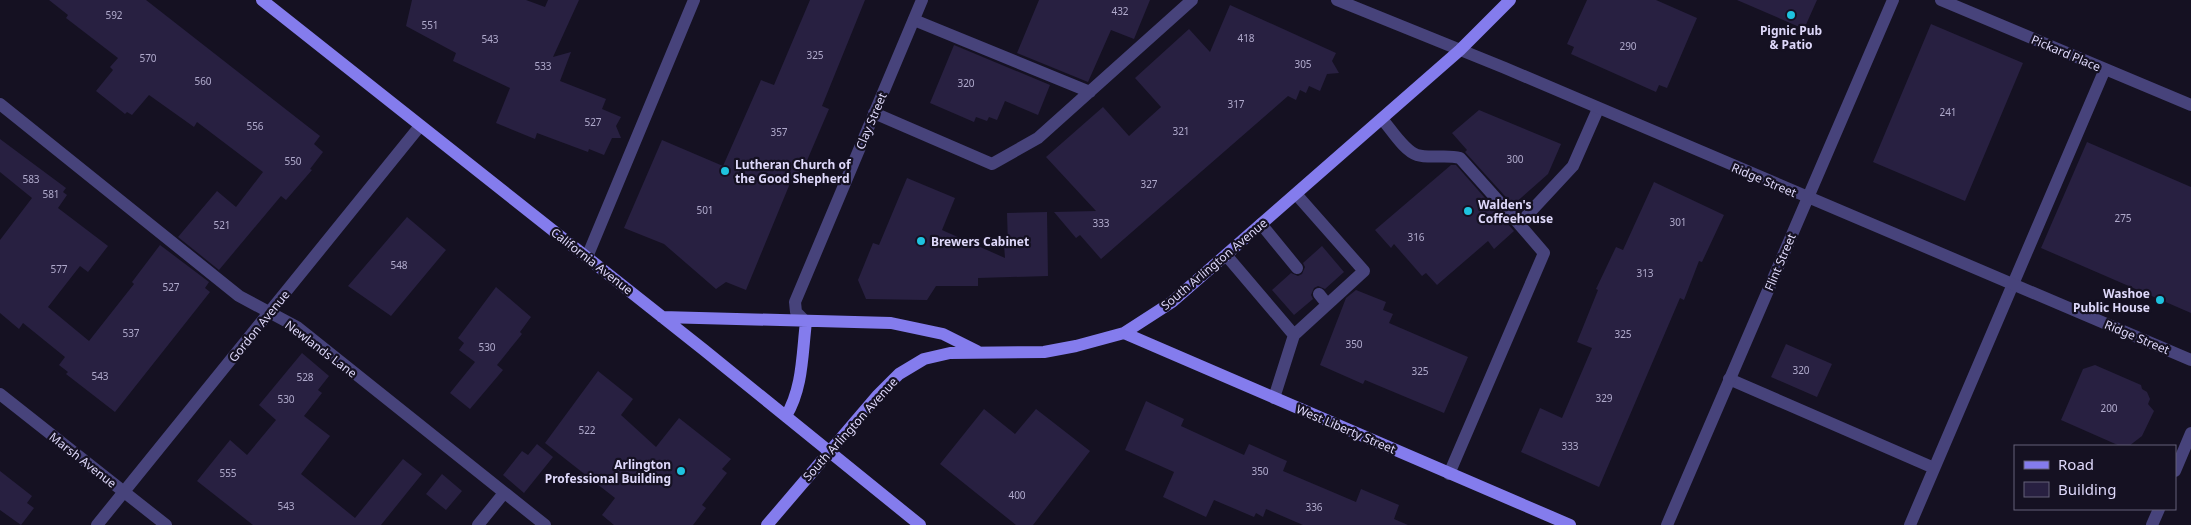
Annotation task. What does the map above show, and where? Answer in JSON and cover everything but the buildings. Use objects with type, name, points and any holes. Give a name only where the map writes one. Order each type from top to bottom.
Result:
[{"type":"main road","name":"California Avenue","points":[[262,0],[587,257],[920,525]]},
{"type":"main road","name":"South Arlington Avenue","points":[[767,525],[829,451],[899,374],[924,359],[950,353],[1044,352],[1076,346],[1124,333],[1172,302],[1460,50],[1510,0]]},
{"type":"main road","points":[[662,317],[891,324],[943,334],[979,352]]},
{"type":"main road","points":[[786,416],[795,401],[799,386],[806,322]]},
{"type":"main road","name":"West Liberty Street","points":[[1124,333],[1570,525]]},
{"type":"street","name":"Clay Street","points":[[806,322],[796,312],[795,302],[922,0]]},
{"type":"street","points":[[874,113],[992,164],[1038,138],[1192,0]]},
{"type":"street","name":"Ridge Street","points":[[1337,0],[1460,50],[2191,360]]},
{"type":"street","name":"Flint Street","points":[[1667,525],[1892,0]]},
{"type":"street","name":"Pickard Place","points":[[1941,0],[2191,105]]},
{"type":"street","points":[[587,257],[691,1]]},
{"type":"street","points":[[914,20],[1090,92]]},
{"type":"street","points":[[1910,525],[2105,69]]},
{"type":"street","name":"Newlands Lane","points":[[0,104],[239,296],[297,327],[545,525]]},
{"type":"street","points":[[1519,224],[1573,166],[1598,109]]},
{"type":"street","points":[[1382,119],[1409,150],[1416,155],[1460,158],[1544,253],[1448,474]]},
{"type":"street","name":"Gordon Avenue","points":[[97,525],[420,126]]},
{"type":"street","points":[[1274,398],[1294,335],[1364,271],[1296,194]]},
{"type":"street","points":[[1261,224],[1297,268]]},
{"type":"street","points":[[1226,255],[1294,335]]},
{"type":"street","points":[[1319,294],[1327,304]]},
{"type":"street","points":[[1730,379],[1934,468]]},
{"type":"street","name":"Marsh Avenue","points":[[0,394],[166,525]]},
{"type":"street","points":[[2176,469],[2191,433]]},
{"type":"street","points":[[478,525],[504,493]]},
{"type":"street","points":[[2152,525],[2159,510]]},
{"type":"place","name":"Pignic Pub & Patio","points":[[1791,15]]},
{"type":"place","name":"Lutheran Church of the Good Shepherd","points":[[725,171]]},
{"type":"place","name":"Walden's Coffeehouse","points":[[1468,211]]},
{"type":"place","name":"Brewers Cabinet","points":[[921,241]]},
{"type":"place","name":"Washoe Public House","points":[[2160,300]]},
{"type":"place","name":"Arlington Professional Building","points":[[681,471]]}]
